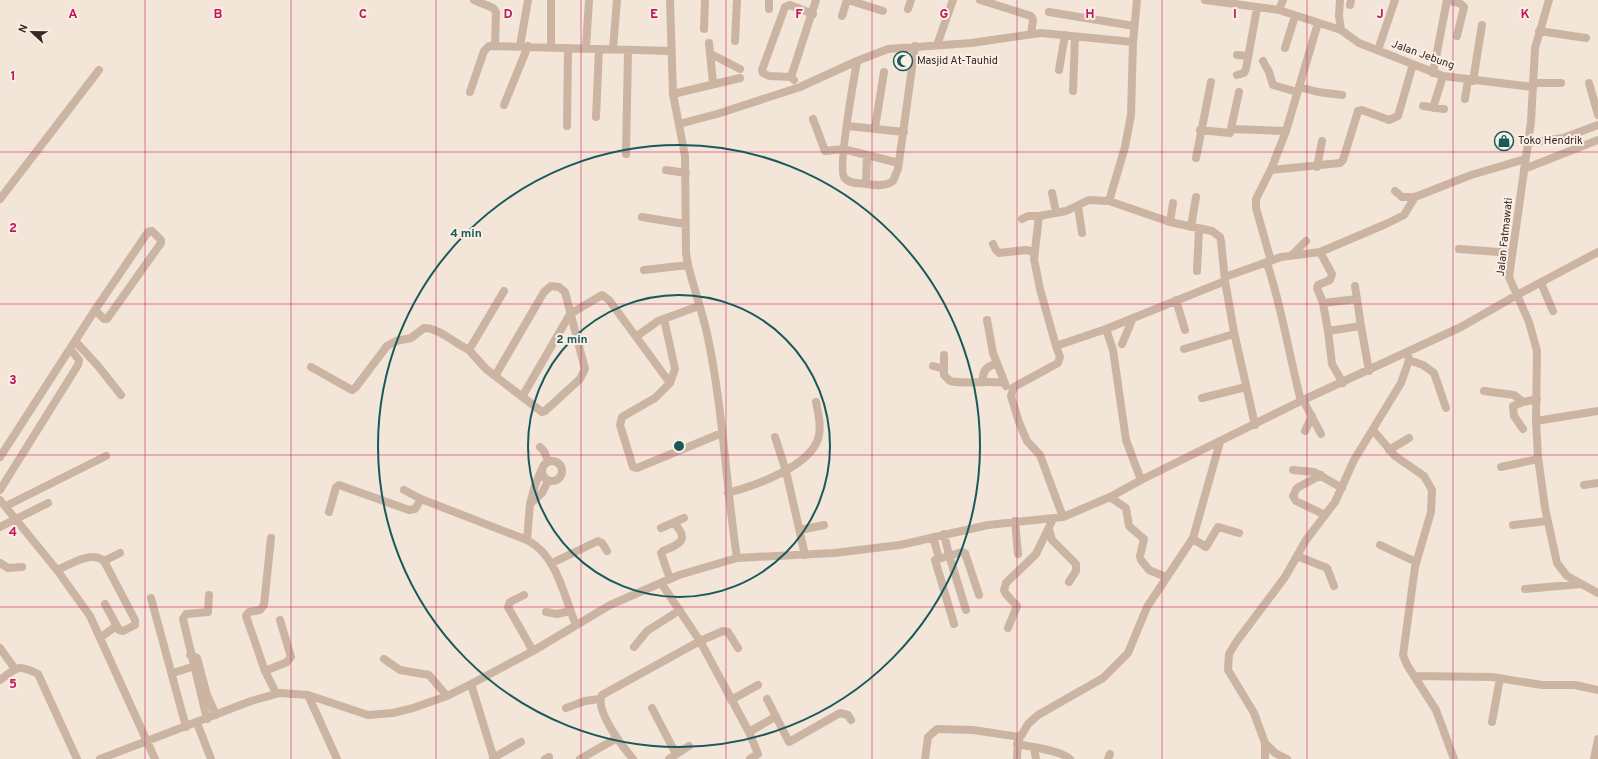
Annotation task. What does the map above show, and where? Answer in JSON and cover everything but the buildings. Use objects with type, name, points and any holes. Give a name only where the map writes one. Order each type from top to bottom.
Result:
[{"type":"street","points":[[474,0],[493,8],[496,12],[495,46]]},
{"type":"street","points":[[504,104],[524,46],[528,0]]},
{"type":"street","points":[[551,0],[551,47]]},
{"type":"street","points":[[586,48],[589,0]]},
{"type":"street","points":[[613,49],[617,0]]},
{"type":"street","points":[[670,0],[673,94],[684,146],[686,173],[685,224],[688,265],[708,338],[722,433],[737,558]]},
{"type":"street","points":[[704,29],[705,0]]},
{"type":"street","points":[[735,41],[736,0]]},
{"type":"street","points":[[769,0],[769,9]]},
{"type":"street","points":[[791,77],[813,14],[816,0]]},
{"type":"street","points":[[842,16],[848,0],[883,11]]},
{"type":"street","points":[[908,9],[911,0]]},
{"type":"street","points":[[937,45],[953,0]]},
{"type":"street","points":[[980,0],[1031,16],[1033,20],[1031,33]]},
{"type":"street","points":[[1109,201],[1125,148],[1131,115],[1132,42],[1137,0]]},
{"type":"street","name":"Jalan Jebung","points":[[1205,0],[1279,10],[1341,30],[1351,38],[1443,76],[1470,81],[1533,85],[1561,82]]},
{"type":"street","points":[[1279,10],[1283,0]]},
{"type":"street","points":[[1340,0],[1339,16],[1341,30]]},
{"type":"street","points":[[1378,50],[1395,0]]},
{"type":"street","points":[[1433,73],[1447,0],[1461,4],[1464,7],[1457,36]]},
{"type":"street","name":"Jalan Fatmawati","points":[[1549,0],[1535,48],[1528,143],[1509,277],[1529,322],[1537,351],[1536,421],[1538,459],[1547,521],[1559,568],[1567,576],[1598,593]]},
{"type":"street","points":[[800,87],[791,77],[769,76],[763,73],[762,70],[785,7],[790,5],[813,14]]},
{"type":"street","points":[[1237,75],[1245,71],[1258,8]]},
{"type":"street","points":[[1049,12],[1134,26]]},
{"type":"street","points":[[1285,48],[1295,16]]},
{"type":"street","points":[[1318,23],[1286,132],[1271,170],[1258,194],[1256,203],[1279,299],[1289,356],[1302,401],[1321,434]]},
{"type":"street","points":[[1465,99],[1482,26]]},
{"type":"street","points":[[1539,31],[1586,38]]},
{"type":"street","points":[[679,124],[717,114],[800,87],[857,61],[888,49],[915,46],[970,44],[1031,33],[1132,42]]},
{"type":"street","points":[[1059,70],[1065,35]]},
{"type":"street","points":[[1073,91],[1075,37]]},
{"type":"street","points":[[709,43],[713,83]]},
{"type":"street","points":[[470,92],[485,48],[495,46],[524,46],[671,51]]},
{"type":"street","points":[[857,61],[848,126],[843,149],[843,176],[851,182],[866,184],[891,183],[896,176],[899,163],[915,46]]},
{"type":"street","points":[[567,126],[568,48]]},
{"type":"street","points":[[596,117],[599,49]]},
{"type":"street","points":[[626,154],[628,50]]},
{"type":"street","points":[[673,94],[740,74],[711,54]]},
{"type":"street","points":[[1238,55],[1248,56]]},
{"type":"street","points":[[1262,61],[1269,72],[1273,85],[1298,90],[1342,95]]},
{"type":"street","points":[[1271,170],[1317,167],[1339,164],[1342,162],[1359,110],[1389,120],[1398,116],[1413,64]]},
{"type":"street","points":[[0,199],[99,70]]},
{"type":"street","points":[[875,128],[884,72]]},
{"type":"street","points":[[1433,108],[1443,76]]},
{"type":"street","points":[[1196,158],[1200,130],[1211,82]]},
{"type":"street","points":[[1589,83],[1598,115]]},
{"type":"street","points":[[1200,130],[1227,134],[1230,132],[1232,129],[1239,92]]},
{"type":"street","points":[[1423,106],[1444,109]]},
{"type":"street","points":[[813,119],[825,152],[843,149],[899,163]]},
{"type":"street","points":[[1528,143],[1549,142],[1570,136],[1598,125]]},
{"type":"street","points":[[848,126],[904,132]]},
{"type":"street","points":[[1232,129],[1286,132]]},
{"type":"street","points":[[1570,136],[1573,150]]},
{"type":"street","points":[[1524,169],[1598,140]]},
{"type":"street","points":[[1317,167],[1322,141]]},
{"type":"street","points":[[866,184],[867,155]]},
{"type":"street","points":[[1395,191],[1402,198],[1415,197],[1471,175],[1525,159]]},
{"type":"street","points":[[666,170],[686,173]]},
{"type":"street","points":[[1052,193],[1056,212]]},
{"type":"street","points":[[1196,197],[1195,228],[1197,271]]},
{"type":"street","points":[[1056,346],[1106,329],[1269,262],[1292,255],[1320,252],[1404,215],[1415,197]]},
{"type":"street","points":[[1022,219],[1028,216],[1039,216],[1078,206],[1089,200],[1109,201],[1170,222],[1212,231],[1220,237],[1234,334],[1255,425]]},
{"type":"street","points":[[1170,222],[1173,203]]},
{"type":"street","points":[[1078,206],[1082,233]]},
{"type":"street","points":[[1011,396],[1014,387],[1017,384],[1058,364],[1060,357],[1040,289],[1034,252],[1039,216]]},
{"type":"street","points":[[642,217],[685,224]]},
{"type":"street","points":[[0,457],[71,350],[95,310],[148,232],[152,231],[161,240],[161,243],[112,312],[106,320],[95,310]]},
{"type":"street","points":[[1292,255],[1306,241]]},
{"type":"street","points":[[994,244],[999,253],[1026,250],[1034,252]]},
{"type":"street","points":[[1459,249],[1512,252]]},
{"type":"street","points":[[1320,252],[1332,274],[1330,280],[1318,286],[1317,290],[1323,303],[1332,364],[1343,383]]},
{"type":"street","points":[[100,759],[251,701],[276,693],[287,692],[308,696],[357,712],[376,716],[413,708],[447,696],[471,684],[533,651],[610,605],[679,575],[737,558],[805,556],[900,545],[944,534],[1015,521],[1063,517],[1110,497],[1141,480],[1302,401],[1369,371],[1408,356],[1598,252]]},
{"type":"street","points":[[644,270],[688,265]]},
{"type":"street","points":[[1540,283],[1554,311]]},
{"type":"street","points":[[311,367],[352,390],[356,387],[387,346],[396,341],[411,338],[424,328],[440,332],[452,342],[469,350],[474,354],[482,366],[540,411],[544,412],[582,376],[584,364],[570,314],[567,296],[563,289],[555,286],[547,288],[495,376]]},
{"type":"street","points":[[1355,286],[1369,371]]},
{"type":"street","points":[[469,350],[504,291]]},
{"type":"street","points":[[522,397],[570,314],[596,297],[605,295],[637,336],[670,383]]},
{"type":"street","points":[[1323,303],[1357,299]]},
{"type":"street","points":[[1176,300],[1185,330]]},
{"type":"street","points":[[637,336],[653,324],[699,306]]},
{"type":"street","points":[[1122,344],[1132,318]]},
{"type":"street","points":[[664,319],[675,369],[670,383],[655,398],[625,414],[620,421],[632,467],[637,468],[722,433]]},
{"type":"street","points":[[986,320],[996,364],[1011,396],[1027,441],[1040,455],[1063,517]]},
{"type":"street","points":[[1328,331],[1361,326]]},
{"type":"street","points":[[1106,329],[1113,350],[1126,440],[1141,480]]},
{"type":"street","points":[[1184,349],[1234,334]]},
{"type":"street","points":[[76,342],[98,366],[121,395]]},
{"type":"street","points":[[0,490],[78,365],[79,360],[71,350]]},
{"type":"street","points":[[944,355],[944,369],[946,378],[950,381],[970,384],[983,382],[1004,383]]},
{"type":"street","points":[[1408,356],[1434,373],[1446,408]]},
{"type":"street","points":[[1265,759],[1265,743],[1254,713],[1228,670],[1227,660],[1237,641],[1272,597],[1306,540],[1335,502],[1354,460],[1401,383],[1408,356]]},
{"type":"street","points":[[983,382],[984,372],[987,368],[996,364]]},
{"type":"street","points":[[933,366],[944,369]]},
{"type":"street","points":[[1202,398],[1246,387]]},
{"type":"street","points":[[1484,391],[1514,395],[1523,402]]},
{"type":"street","points":[[1523,429],[1512,412],[1515,405],[1537,399]]},
{"type":"street","points":[[728,493],[745,488],[786,471],[808,454],[818,439],[820,430],[816,402]]},
{"type":"street","points":[[1536,421],[1598,411]]},
{"type":"street","points":[[1305,431],[1312,416]]},
{"type":"street","points":[[1373,430],[1400,461],[1424,476],[1432,490],[1431,512],[1416,562],[1403,654],[1414,676],[1436,710],[1454,759]]},
{"type":"street","points":[[775,437],[786,471],[805,556]]},
{"type":"street","points":[[1389,450],[1409,438]]},
{"type":"street","points":[[1017,759],[1018,741],[1028,724],[1038,715],[1103,678],[1122,660],[1133,643],[1147,607],[1197,529],[1220,442]]},
{"type":"street","points":[[540,447],[544,450],[548,461]]},
{"type":"street","points":[[6,506],[106,456]]},
{"type":"street","points":[[1501,467],[1538,459]]},
{"type":"street","points":[[527,540],[530,504],[534,485],[543,465],[548,461],[555,461],[560,465],[562,471],[560,478],[555,481],[548,481],[543,478],[541,471]]},
{"type":"street","points":[[1293,470],[1314,472],[1342,488]]},
{"type":"street","points":[[1321,475],[1297,488],[1293,496],[1296,501],[1325,515]]},
{"type":"street","points":[[530,504],[542,492],[548,481]]},
{"type":"street","points":[[1584,485],[1598,483]]},
{"type":"street","points":[[329,512],[336,487],[339,485],[409,510],[416,509],[421,499]]},
{"type":"street","points":[[404,490],[421,499],[527,540],[542,549],[552,563],[576,625]]},
{"type":"street","points":[[1110,497],[1126,508],[1129,526],[1144,539],[1141,558],[1149,570],[1166,577]]},
{"type":"street","points":[[0,500],[57,570],[90,616],[154,759]]},
{"type":"street","points":[[0,527],[48,503]]},
{"type":"street","points":[[661,528],[684,518]]},
{"type":"street","points":[[1008,628],[1017,606],[1004,590],[1006,583],[1036,554],[1053,519]]},
{"type":"street","points":[[1015,521],[1018,554]]},
{"type":"street","points":[[1513,525],[1547,521]]},
{"type":"street","points":[[670,579],[661,553],[663,550],[679,544],[682,541],[681,534],[674,523]]},
{"type":"street","points":[[800,530],[824,525]]},
{"type":"street","points":[[1192,539],[1205,548],[1218,527],[1239,534]]},
{"type":"street","points":[[1049,529],[1052,540],[1076,564],[1076,571],[1069,582]]},
{"type":"street","points":[[944,534],[966,610]]},
{"type":"street","points":[[933,537],[939,558]]},
{"type":"street","points":[[271,538],[264,605],[260,610],[249,612],[246,616],[265,671],[276,693]]},
{"type":"street","points":[[552,563],[598,541],[602,543],[607,551]]},
{"type":"street","points":[[1380,545],[1416,562]]},
{"type":"street","points":[[954,624],[935,563],[939,558],[962,552],[965,553],[979,595]]},
{"type":"street","points":[[104,561],[120,553]]},
{"type":"street","points":[[1297,556],[1327,568],[1334,586]]},
{"type":"street","points":[[57,570],[88,557],[96,557],[104,561],[135,621],[134,626],[120,631],[105,604]]},
{"type":"street","points":[[0,563],[8,568],[22,567]]},
{"type":"street","points":[[661,583],[700,641],[749,732],[759,756],[750,759]]},
{"type":"street","points":[[1525,589],[1582,584]]},
{"type":"street","points":[[207,719],[196,666],[197,658],[190,655],[183,618],[186,614],[208,612],[209,595]]},
{"type":"street","points":[[524,595],[510,602],[508,607],[533,651]]},
{"type":"street","points":[[151,598],[173,673],[186,727]]},
{"type":"street","points":[[634,647],[647,631],[680,610]]},
{"type":"street","points":[[546,612],[557,614],[570,611]]},
{"type":"street","points":[[265,671],[287,662],[291,657],[280,620]]},
{"type":"street","points":[[100,638],[116,626]]},
{"type":"street","points":[[633,759],[608,724],[600,705],[602,695],[700,641],[725,631],[738,648]]},
{"type":"street","points":[[0,648],[15,669]]},
{"type":"street","points":[[384,660],[400,670],[429,675],[447,696]]},
{"type":"street","points":[[173,673],[196,666]]},
{"type":"street","points":[[196,666],[216,715]]},
{"type":"street","points":[[0,680],[15,669],[22,667],[38,674],[77,759]]},
{"type":"street","points":[[1414,676],[1451,675],[1500,678],[1542,685],[1575,685],[1598,690]]},
{"type":"street","points":[[1492,722],[1500,678]]},
{"type":"street","points":[[471,684],[494,758],[521,742]]},
{"type":"street","points":[[731,700],[758,685]]},
{"type":"street","points":[[308,696],[337,759]]},
{"type":"street","points":[[566,708],[585,701],[600,699]]},
{"type":"street","points":[[767,700],[787,740],[791,743],[840,713],[848,715],[851,720]]},
{"type":"street","points":[[652,708],[676,754]]},
{"type":"street","points":[[749,732],[775,717]]},
{"type":"street","points":[[197,723],[211,759]]},
{"type":"street","points":[[925,759],[928,737],[937,729],[973,730],[1018,741],[1034,748],[1065,755],[1070,759]]},
{"type":"street","points":[[585,758],[617,738]]},
{"type":"street","points":[[1594,759],[1598,739]]},
{"type":"street","points":[[1265,743],[1275,753],[1287,759]]},
{"type":"street","points":[[669,759],[689,746]]},
{"type":"street","points":[[1034,748],[1036,759]]},
{"type":"place","name":"Masjid At-Tauhid","points":[[903,61]]},
{"type":"place","name":"Toko Hendrik","points":[[1504,141]]}]
